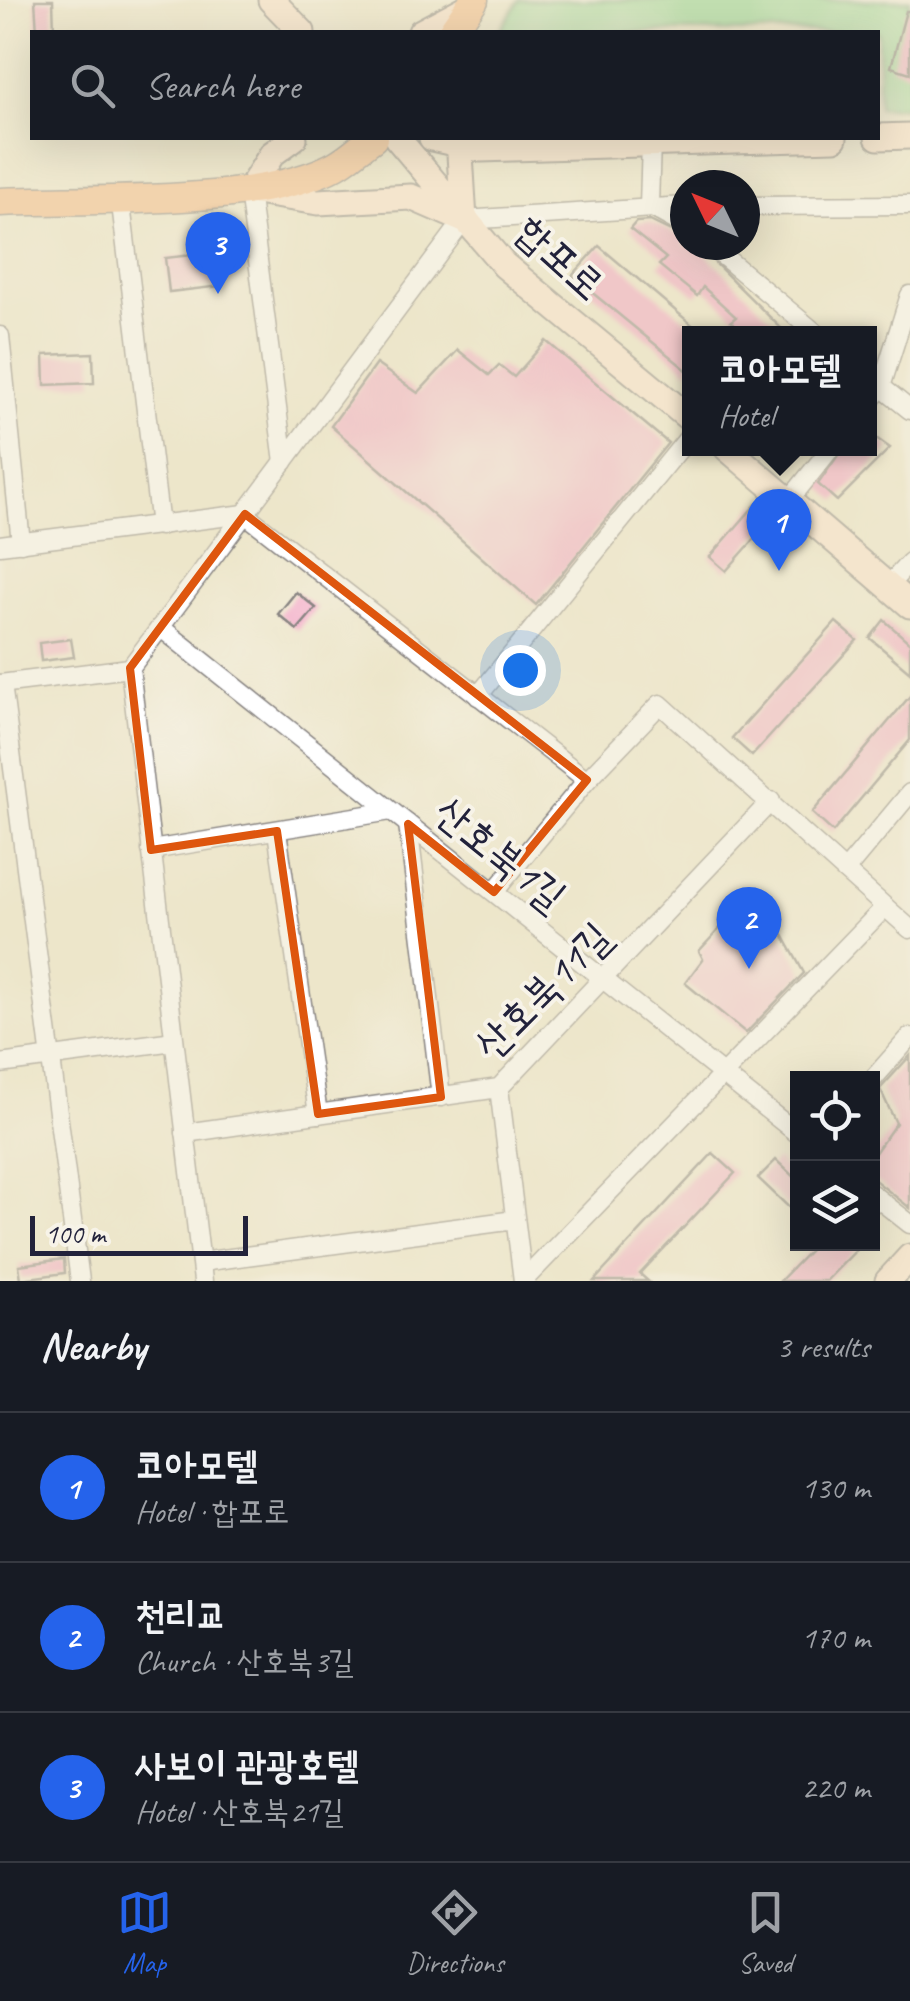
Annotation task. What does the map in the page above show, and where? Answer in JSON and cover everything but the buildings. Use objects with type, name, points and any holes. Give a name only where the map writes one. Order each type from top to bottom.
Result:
[{"type":"main road","points":[[271,0],[301,30]]},
{"type":"main road","points":[[428,30],[470,18]]},
{"type":"main road","points":[[880,137],[910,136]]},
{"type":"main road","points":[[249,191],[272,154],[291,140]]},
{"type":"main road","points":[[0,202],[249,191],[293,182],[336,165],[370,140]]},
{"type":"main road","name":"합포로","points":[[399,140],[504,265],[682,412]]},
{"type":"main road","points":[[533,140],[570,145]]},
{"type":"main road","points":[[249,191],[318,202],[410,196],[464,220],[459,141],[481,149],[713,140]]},
{"type":"main road","points":[[737,456],[791,498],[910,604]]},
{"type":"main road","points":[[888,1281],[910,1256]]},
{"type":"street","points":[[649,206],[652,141]]},
{"type":"street","points":[[249,191],[284,462]]},
{"type":"street","points":[[120,196],[160,526]]},
{"type":"street","points":[[760,206],[910,205]]},
{"type":"street","points":[[649,206],[670,218]]},
{"type":"street","points":[[515,1220],[202,1271],[130,668],[464,220],[670,206]]},
{"type":"street","points":[[728,260],[806,326]]},
{"type":"street","points":[[877,377],[910,295]]},
{"type":"street","points":[[0,336],[21,543]]},
{"type":"street","points":[[877,384],[910,410]]},
{"type":"street","points":[[478,696],[682,446]]},
{"type":"street","points":[[791,498],[825,456]]},
{"type":"street","points":[[0,545],[245,514],[587,780]]},
{"type":"street","points":[[887,586],[910,562]]},
{"type":"street","name":"산호북1길","points":[[160,627],[790,1128]]},
{"type":"street","points":[[80,1281],[1,684],[130,668]]},
{"type":"street","points":[[494,892],[587,780],[660,704],[910,929]]},
{"type":"street","points":[[845,871],[910,793]]},
{"type":"street","name":"산호북11길","points":[[186,1133],[499,1088],[605,981],[771,801]]},
{"type":"street","points":[[152,850],[392,811]]},
{"type":"street","points":[[408,824],[441,1097]]},
{"type":"street","points":[[278,831],[318,1114]]},
{"type":"street","points":[[523,1281],[885,907]]},
{"type":"street","points":[[880,1071],[910,1038]]},
{"type":"street","points":[[0,1064],[174,1041]]},
{"type":"street","points":[[499,1088],[523,1281]]},
{"type":"street","points":[[880,1200],[910,1224]]},
{"type":"highlighted area","points":[[245,514],[587,780],[494,892],[408,824],[441,1097],[318,1114],[277,831],[151,850],[130,668]]},
{"type":"green space","points":[[519,0],[910,0],[910,106],[880,108],[880,30],[500,30]]},
{"type":"place","name":"사보이 관광호텔","points":[[218,294]]},
{"type":"place","name":"코아모텔","points":[[779,571]]},
{"type":"place","name":"천리교","points":[[749,969]]}]
